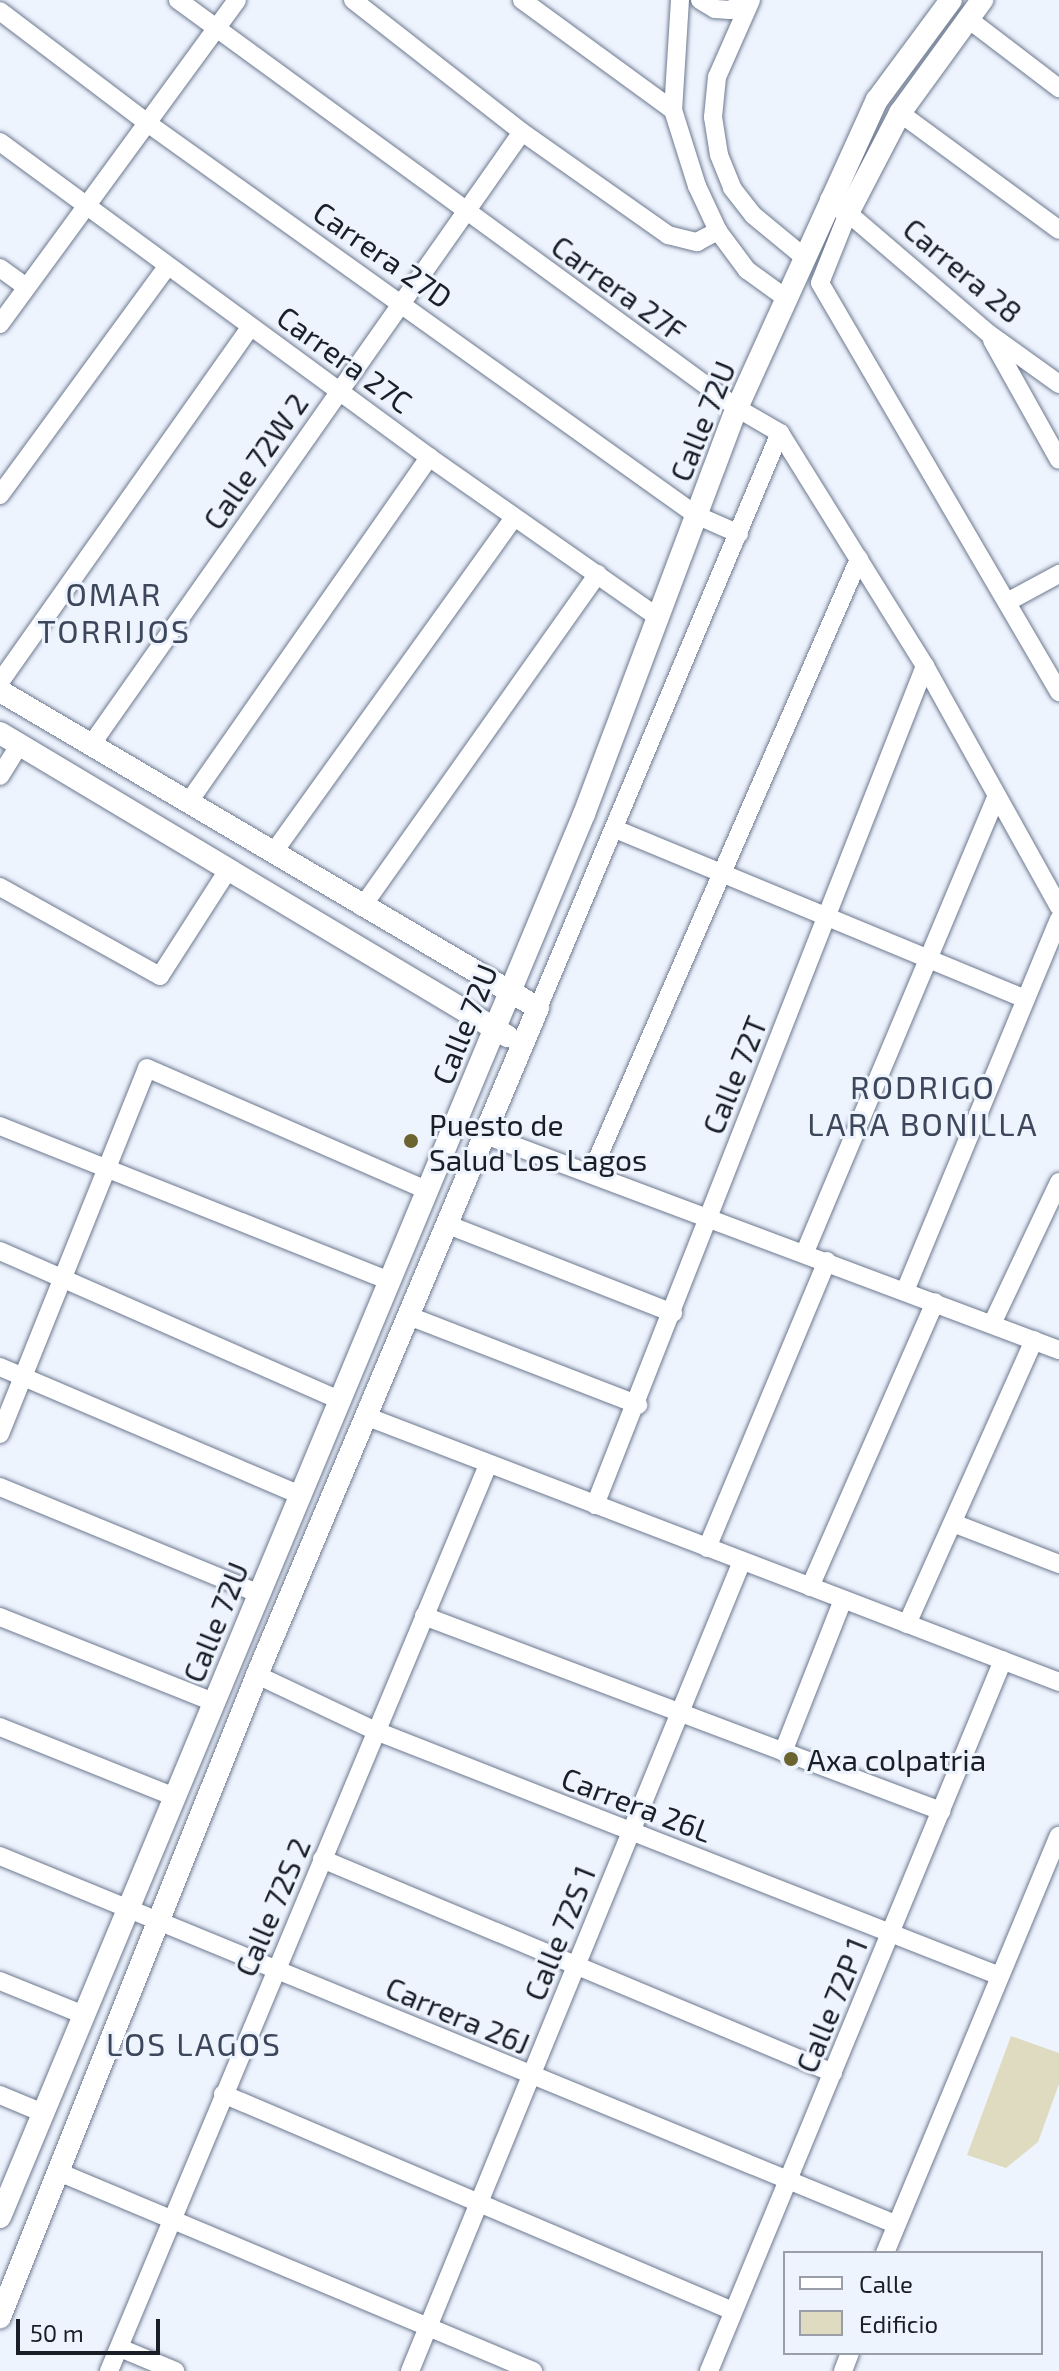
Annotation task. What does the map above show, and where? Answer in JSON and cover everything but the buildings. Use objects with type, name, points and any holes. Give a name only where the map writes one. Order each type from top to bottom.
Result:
[{"type":"street","name":"Carrera 27F","points":[[178,0],[737,408],[780,433],[925,666],[1059,907]]},
{"type":"street","points":[[0,324],[237,0]]},
{"type":"street","points":[[353,0],[522,132],[668,235],[697,242],[718,231]]},
{"type":"street","points":[[522,0],[673,110]]},
{"type":"street","points":[[680,0],[673,110],[697,186],[718,231],[747,270],[787,299]]},
{"type":"street","points":[[700,0],[715,9],[730,10],[749,0]]},
{"type":"street","points":[[749,0],[717,77],[713,117],[719,155],[732,188],[753,215],[804,257]]},
{"type":"street","name":"Calle 72U","points":[[839,207],[877,100],[951,0]]},
{"type":"street","name":"Calle 72U","points":[[0,2217],[584,814],[737,408],[804,257],[900,113],[982,0]]},
{"type":"street","name":"Carrera 27D","points":[[0,11],[146,122],[405,303],[696,515],[739,534]]},
{"type":"street","points":[[967,18],[1059,88]]},
{"type":"street","points":[[900,113],[1059,230]]},
{"type":"street","name":"Calle 72W 2","points":[[91,745],[338,390],[405,303],[522,132]]},
{"type":"street","name":"Carrera 27C","points":[[0,142],[429,457],[659,618]]},
{"type":"street","points":[[839,207],[820,283],[1009,601],[1059,692]]},
{"type":"street","name":"Carrera 28","points":[[839,207],[988,333],[1059,384]]},
{"type":"street","points":[[0,495],[167,267]]},
{"type":"street","points":[[0,268],[26,287]]},
{"type":"street","points":[[0,682],[250,327]]},
{"type":"street","points":[[988,333],[1059,460]]},
{"type":"street","name":"Calle 72U","points":[[0,2317],[61,2173],[257,1675],[780,433]]},
{"type":"street","points":[[188,803],[429,457]]},
{"type":"street","points":[[273,853],[514,518]]},
{"type":"street","points":[[592,1171],[859,559]]},
{"type":"street","points":[[362,907],[598,574]]},
{"type":"street","points":[[1009,601],[1059,574]]},
{"type":"street","name":"Calle 72T","points":[[595,1505],[638,1405],[708,1216],[925,666]]},
{"type":"street","points":[[0,691],[538,1008]]},
{"type":"street","points":[[0,776],[9,739],[521,1044]]},
{"type":"street","points":[[805,1252],[997,796]]},
{"type":"street","points":[[615,829],[1025,999]]},
{"type":"street","points":[[0,887],[160,976],[228,870]]},
{"type":"street","points":[[905,1291],[1059,920]]},
{"type":"street","points":[[0,1434],[147,1068],[428,1191]]},
{"type":"street","points":[[0,1126],[389,1281]]},
{"type":"street","points":[[483,1134],[592,1171],[1059,1350]]},
{"type":"street","points":[[992,1324],[1059,1182]]},
{"type":"street","points":[[446,1224],[673,1313]]},
{"type":"street","points":[[0,1251],[341,1401]]},
{"type":"street","points":[[707,1548],[827,1261]]},
{"type":"street","points":[[810,1587],[935,1302]]},
{"type":"street","points":[[409,1316],[638,1405]]},
{"type":"street","points":[[907,1624],[1034,1340]]},
{"type":"street","points":[[0,1367],[300,1495]]},
{"type":"street","points":[[368,1417],[1059,1682]]},
{"type":"street","name":"Calle 72S 2","points":[[109,2371],[488,1465]]},
{"type":"street","points":[[0,1487],[259,1594]]},
{"type":"street","points":[[953,1523],[1059,1564]]},
{"type":"street","name":"Calle 72S 1","points":[[410,2371],[742,1561]]},
{"type":"street","points":[[783,1752],[843,1600]]},
{"type":"street","points":[[424,1616],[941,1811]]},
{"type":"street","points":[[0,1617],[214,1702]]},
{"type":"street","name":"Calle 72P 1","points":[[709,2371],[1003,1660]]},
{"type":"street","name":"Carrera 26L","points":[[257,1675],[376,1731],[1000,1976]]},
{"type":"street","points":[[0,1727],[175,1797]]},
{"type":"street","points":[[886,2251],[1059,1836]]},
{"type":"street","name":"Carrera 26J","points":[[0,1856],[895,2224]]},
{"type":"street","points":[[322,1859],[833,2073]]},
{"type":"street","points":[[0,1981],[84,2015]]},
{"type":"street","points":[[223,2094],[733,2311]]},
{"type":"street","points":[[0,2095],[43,2113]]},
{"type":"street","points":[[61,2173],[533,2371]]},
{"type":"street","points":[[120,2348],[175,2371]]},
{"type":"place","name":"Puesto de Salud Los Lagos","points":[[411,1141]]},
{"type":"place","name":"Axa colpatria","points":[[791,1759]]},
{"type":"district","name":"OMAR TORRIJOS","points":[[114,612]]},
{"type":"district","name":"RODRIGO LARA BONILLA","points":[[923,1106]]},
{"type":"district","name":"LOS LAGOS","points":[[194,2043]]}]
